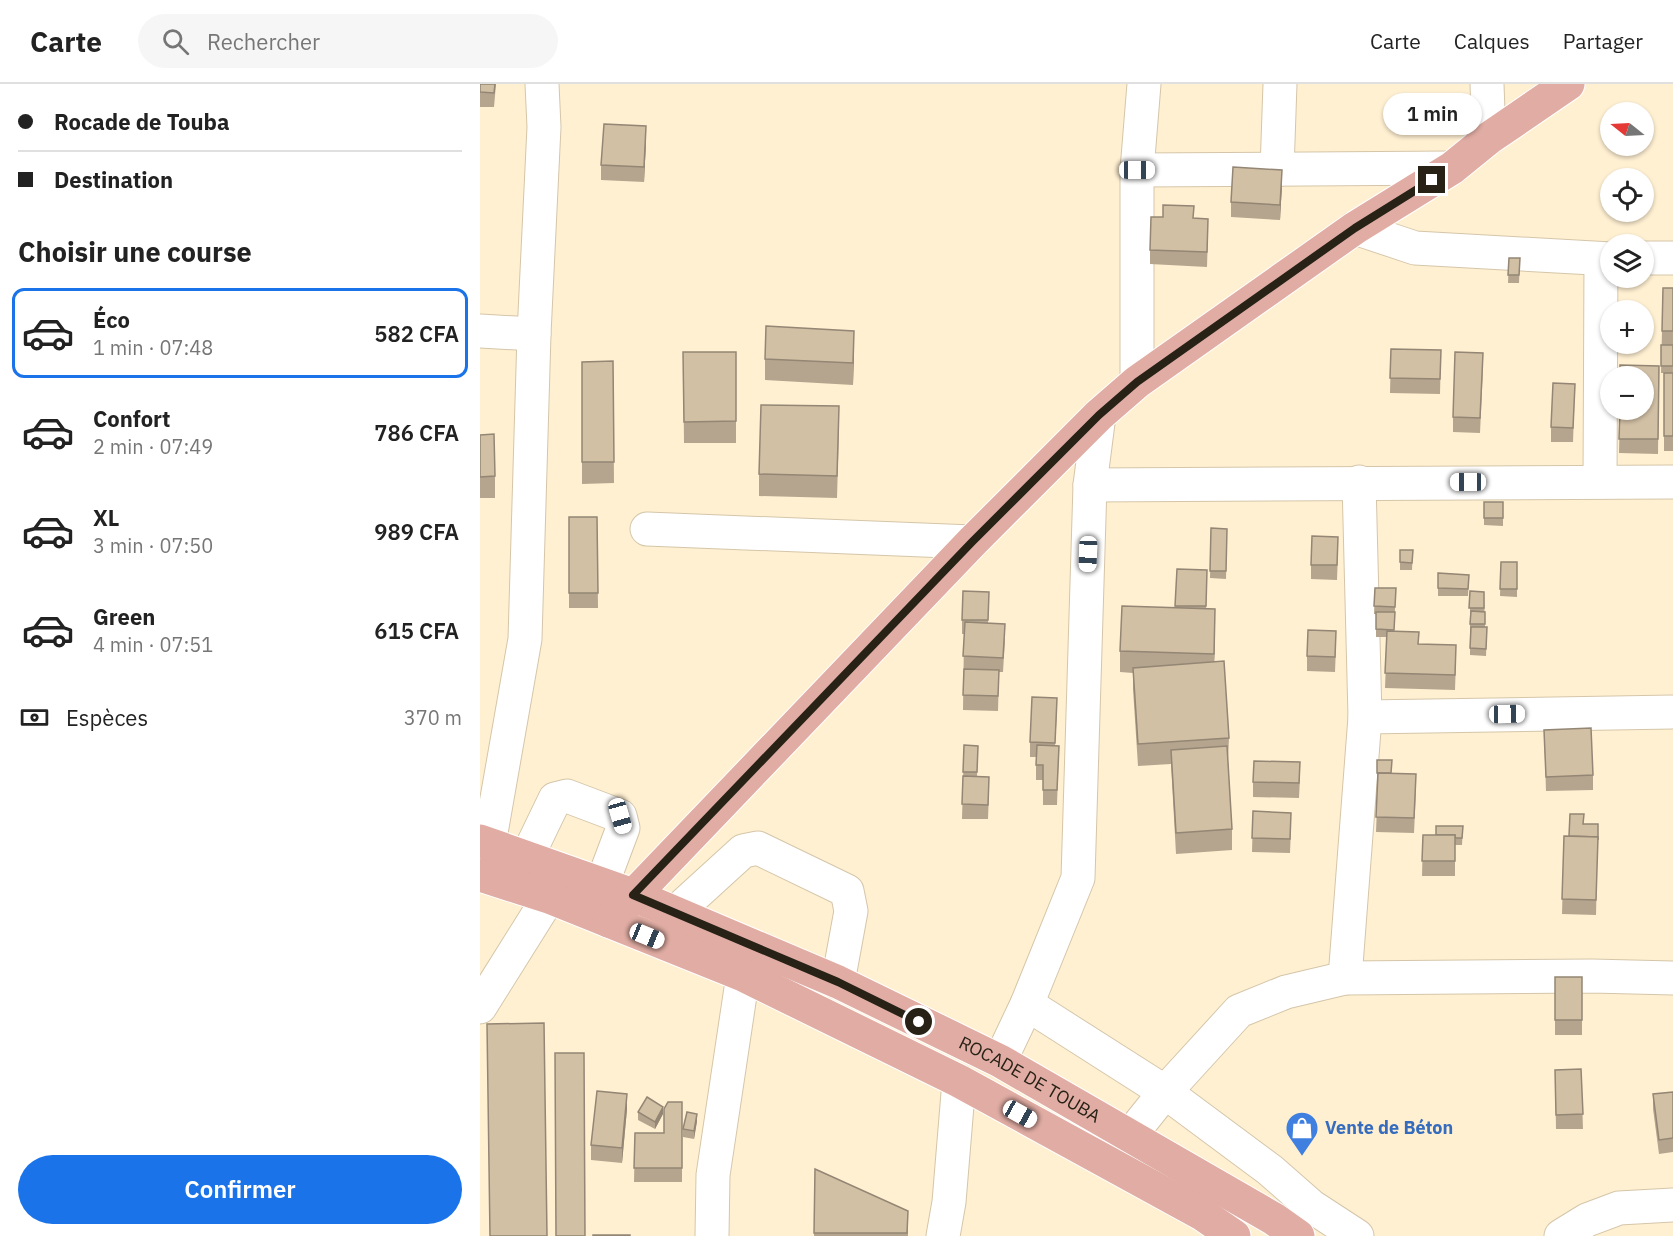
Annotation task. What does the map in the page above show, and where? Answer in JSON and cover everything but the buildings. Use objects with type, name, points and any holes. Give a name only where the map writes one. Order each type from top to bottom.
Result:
[{"type":"main road","points":[[609,921],[972,542],[1099,415],[1137,382],[1355,228],[1452,168],[1489,138],[1568,84]]},
{"type":"main road","name":"ROCADE DE TOUBA","points":[[485,843],[633,895],[838,982],[1000,1061],[1274,1219],[1299,1236]]},
{"type":"main road","name":"ROCADE DE TOUBA","points":[[480,875],[549,897],[743,975],[959,1081],[1202,1225],[1234,1236]]},
{"type":"street","points":[[480,875],[525,639],[534,334],[544,127],[542,84]]},
{"type":"street","points":[[1137,382],[1137,170],[1144,84]]},
{"type":"street","points":[[1277,170],[1280,84]]},
{"type":"street","points":[[1487,84],[1489,138]]},
{"type":"street","points":[[1137,170],[1452,168]]},
{"type":"street","points":[[1355,228],[1415,248],[1600,259]]},
{"type":"street","points":[[1654,258],[1673,258]]},
{"type":"street","points":[[1600,482],[1605,288]]},
{"type":"street","points":[[480,331],[534,334]]},
{"type":"street","points":[[1000,1061],[1027,1004],[1078,878],[1090,485],[1099,415]]},
{"type":"street","points":[[1345,978],[1365,717],[1359,482]]},
{"type":"street","points":[[1090,485],[1673,482]]},
{"type":"street","points":[[647,529],[972,542]]},
{"type":"street","points":[[1365,717],[1673,712]]},
{"type":"street","points":[[527,857],[555,799],[567,796],[620,816],[623,828],[602,884]]},
{"type":"street","points":[[675,913],[743,850],[758,848],[847,891],[852,911],[838,982]]},
{"type":"street","points":[[480,1007],[549,897]]},
{"type":"street","points":[[712,1236],[713,1175],[743,975]]},
{"type":"street","points":[[1129,1137],[1165,1092],[1239,1011],[1286,992],[1345,978],[1593,976],[1673,978]]},
{"type":"street","points":[[1027,1004],[1165,1092],[1270,1170],[1311,1206],[1357,1236]]},
{"type":"street","points":[[944,1236],[959,1081]]},
{"type":"street","points":[[1561,1236],[1587,1220],[1619,1208],[1673,1205]]},
{"type":"place","name":"Vente de Béton","points":[[1302,1157]]},
{"type":"route","points":[[919,1022],[838,982],[633,895],[972,542],[1099,415],[1137,382],[1355,228],[1432,180]]}]
